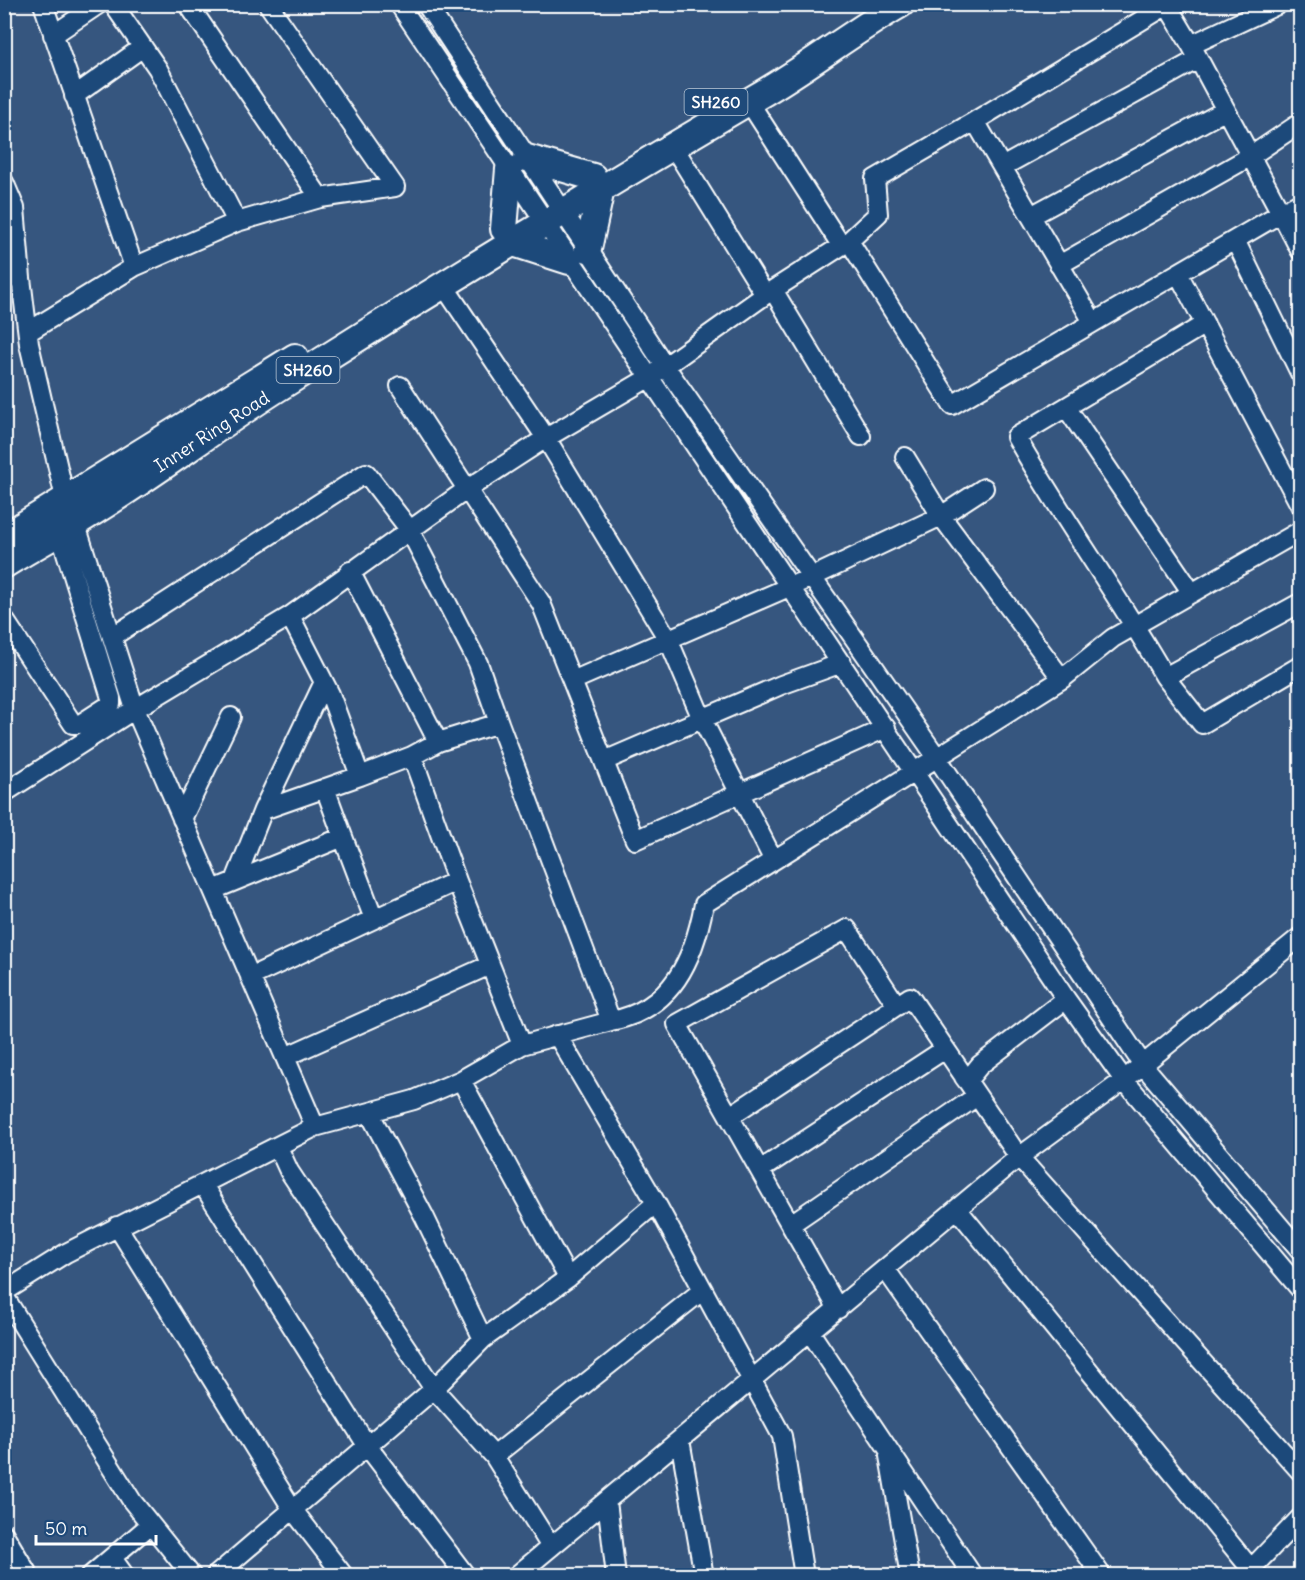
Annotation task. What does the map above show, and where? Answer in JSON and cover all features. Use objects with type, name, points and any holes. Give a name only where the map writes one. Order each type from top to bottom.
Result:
[{"type":"highway","name":"Inner Ring Road","points":[[4,537],[65,498],[597,183],[877,4]]},
{"type":"highway","name":"Inner Ring Road","points":[[597,183],[673,146],[749,102],[901,4]]},
{"type":"highway","points":[[518,164],[597,183],[578,255],[507,236],[518,164]]},
{"type":"highway","name":"Inner Ring Road","points":[[4,565],[68,527],[238,414],[444,286],[507,236]]},
{"type":"street","points":[[43,4],[134,267]]},
{"type":"street","points":[[53,35],[99,4]]},
{"type":"street","points":[[113,4],[158,69],[237,222]]},
{"type":"street","points":[[188,4],[320,198]]},
{"type":"street","points":[[28,332],[134,267],[237,222],[320,198],[395,187],[268,4]]},
{"type":"street","points":[[399,4],[518,164],[549,210],[650,377],[1066,999],[1124,1080],[1300,1289]]},
{"type":"street","points":[[1002,167],[1279,4]]},
{"type":"street","points":[[427,5],[518,164]]},
{"type":"street","points":[[4,793],[135,709],[290,616],[466,490],[546,438],[650,377],[769,293],[845,243],[878,214],[875,179],[1167,5],[1195,52],[1300,250]]},
{"type":"street","points":[[74,96],[143,47]]},
{"type":"street","points":[[749,102],[952,405],[1300,203]]},
{"type":"street","points":[[1031,216],[1226,110]]},
{"type":"street","points":[[975,121],[1093,322]]},
{"type":"street","points":[[1059,265],[1251,156],[1300,123]]},
{"type":"street","points":[[673,146],[861,436]]},
{"type":"street","points":[[4,182],[15,208],[13,278],[28,332],[65,498]]},
{"type":"street","points":[[1235,240],[1300,373]]},
{"type":"street","points":[[578,255],[665,366],[938,759],[1143,1065],[1300,1250]]},
{"type":"street","points":[[1178,273],[1300,505]]},
{"type":"street","points":[[444,286],[546,438],[669,641],[702,718],[773,860]]},
{"type":"street","points":[[1205,324],[1016,437],[1051,498],[1135,625],[1165,676],[1202,724],[1300,666]]},
{"type":"street","points":[[400,386],[542,603],[635,840],[886,728]]},
{"type":"street","points":[[1066,407],[1192,593]]},
{"type":"street","points":[[905,457],[941,516],[1062,679]]},
{"type":"street","points":[[112,637],[366,473],[409,529],[478,663],[611,1021]]},
{"type":"street","points":[[572,681],[669,641],[812,577],[941,516],[984,488]]},
{"type":"street","points":[[4,619],[73,724],[80,724],[111,704],[68,527]]},
{"type":"street","points":[[68,527],[112,637],[135,709],[315,1127]]},
{"type":"street","points":[[192,1575],[132,1501],[4,1294],[66,1253],[315,1127],[370,1114],[414,1100],[461,1080],[522,1045],[611,1021],[627,1019],[656,1002],[681,976],[698,939],[704,904],[1062,679],[1113,638],[1300,531]]},
{"type":"street","points":[[350,571],[438,742]]},
{"type":"street","points":[[1165,676],[1300,603]]},
{"type":"street","points":[[290,616],[330,694],[360,776]]},
{"type":"street","points":[[604,761],[780,685],[842,663]]},
{"type":"street","points":[[235,881],[263,810],[323,684]]},
{"type":"street","points":[[182,819],[231,717]]},
{"type":"street","points":[[263,810],[412,756],[438,742],[499,723]]},
{"type":"street","points":[[412,756],[522,1045]]},
{"type":"street","points":[[325,788],[374,919]]},
{"type":"street","points":[[213,890],[342,837]]},
{"type":"street","points":[[250,976],[458,881]]},
{"type":"street","points":[[838,1309],[677,1024],[847,929],[897,1006]]},
{"type":"street","points":[[516,1575],[886,1270],[1019,1157],[1124,1080],[1300,937]]},
{"type":"street","points":[[285,1057],[490,965]]},
{"type":"street","points":[[730,1116],[910,997],[1019,1157],[1300,1471]]},
{"type":"street","points":[[964,1077],[967,1081],[980,1065],[1066,999]]},
{"type":"street","points":[[557,1035],[656,1203],[782,1436],[804,1575]]},
{"type":"street","points":[[760,1170],[945,1049]]},
{"type":"street","points":[[461,1080],[568,1278]]},
{"type":"street","points":[[790,1224],[977,1096]]},
{"type":"street","points":[[370,1114],[424,1216],[483,1339]]},
{"type":"street","points":[[278,1147],[289,1171],[434,1389],[494,1456],[551,1547]]},
{"type":"street","points":[[203,1185],[368,1446],[466,1575]]},
{"type":"street","points":[[215,1575],[434,1389],[483,1339],[568,1278],[656,1203]]},
{"type":"street","points":[[958,1210],[1248,1572],[1300,1518]]},
{"type":"street","points":[[117,1226],[293,1510],[344,1575]]},
{"type":"street","points":[[886,1270],[1102,1575]]},
{"type":"street","points":[[494,1456],[703,1290]]},
{"type":"street","points":[[810,1332],[973,1575]]},
{"type":"street","points":[[680,1440],[704,1575]]},
{"type":"street","points":[[887,1447],[910,1575]]},
{"type":"street","points":[[607,1501],[616,1575]]},
{"type":"street","points":[[90,1575],[150,1526]]},
{"type":"street","points":[[4,1534],[29,1575]]},
{"type":"street","points":[[112,1558],[125,1575]]}]
